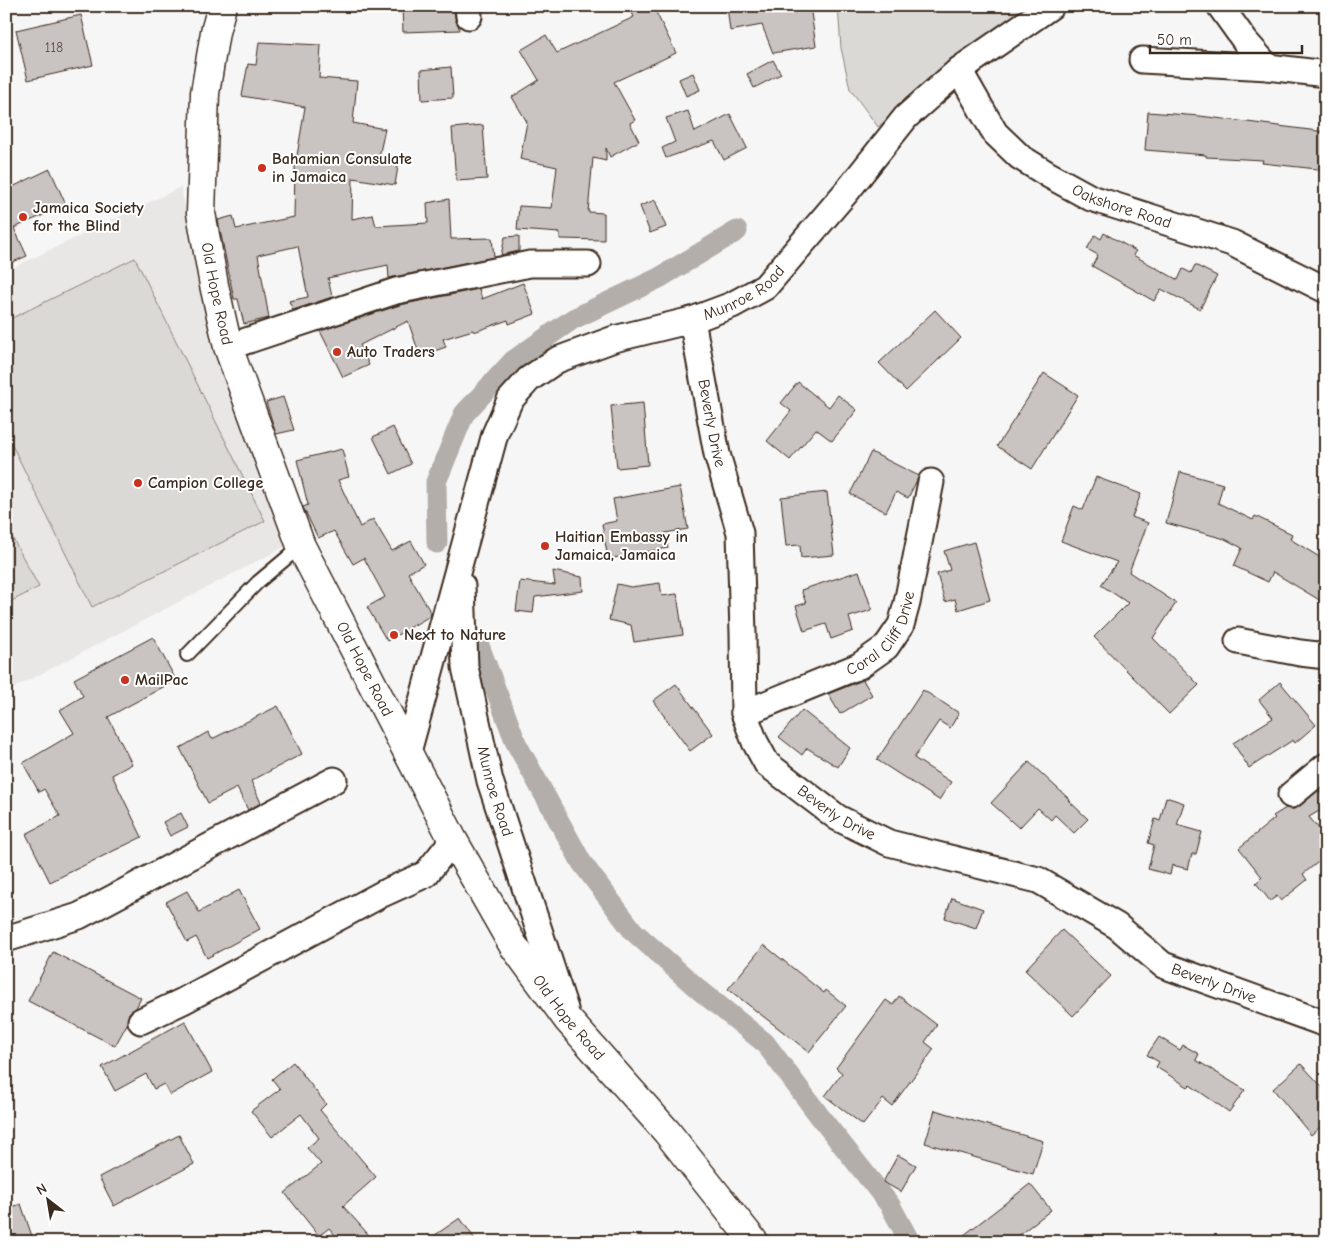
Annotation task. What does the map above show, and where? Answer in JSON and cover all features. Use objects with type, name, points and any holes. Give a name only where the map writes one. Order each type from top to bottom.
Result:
[{"type":"main road","name":"Old Hope Road","points":[[222,6],[215,32],[206,93],[201,213],[228,347],[302,546],[452,840],[513,945],[568,1020],[667,1132],[754,1242]]},
{"type":"street","name":"Munroe Road","points":[[408,752],[494,434],[510,400],[529,379],[557,360],[614,339],[692,320],[732,305],[765,287],[848,190],[906,117],[959,70],[1050,6]]},
{"type":"street","points":[[1220,6],[1245,41],[1268,67]]},
{"type":"street","points":[[1142,60],[1268,67],[1326,74]]},
{"type":"street","name":"Oakshore Road","points":[[959,70],[996,133],[1020,157],[1049,175],[1091,198],[1232,243],[1326,290]]},
{"type":"street","points":[[228,347],[396,291],[530,264],[588,264]]},
{"type":"street","name":"Beverly Drive","points":[[692,320],[717,454],[740,533],[744,713],[755,742],[767,764],[838,818],[888,843],[1038,880],[1117,926],[1163,965],[1326,1024]]},
{"type":"street","name":"Coral Cliff Drive","points":[[744,713],[859,666],[886,647],[901,625],[908,603],[931,482]]},
{"type":"street","name":"Munroe Road","points":[[461,554],[465,667],[490,781],[568,1020]]},
{"type":"street","points":[[1238,641],[1326,656]]},
{"type":"street","points":[[1291,795],[1326,766]]},
{"type":"street","points":[[6,939],[79,916],[334,780]]},
{"type":"street","points":[[141,1021],[183,1001],[382,894],[426,874],[452,840]]},
{"type":"lane","points":[[187,654],[258,582],[302,546]]},
{"type":"shaded area","points":[[6,6],[29,6],[10,9],[12,94],[6,94]]},
{"type":"shaded area","points":[[838,6],[1035,6],[945,70],[878,127],[850,89],[841,48]]},
{"type":"shaded area","name":"Campion College","points":[[181,187],[206,310],[294,542],[6,692],[6,271]]},
{"type":"shaded area","points":[[135,258],[265,521],[92,607],[6,433],[6,321]]},
{"type":"shaded area","points":[[6,526],[39,587],[6,604]]},
{"type":"building","points":[[402,6],[454,6],[455,18],[460,30],[403,32]]},
{"type":"building","points":[[629,6],[653,6],[676,53],[614,82],[635,120],[630,123],[639,141],[610,157],[606,148],[606,161],[593,158],[588,212],[604,213],[604,240],[560,239],[560,233],[517,230],[519,206],[552,208],[557,167],[520,159],[527,122],[512,97],[539,80],[521,50],[546,35],[557,53],[634,17]]},
{"type":"building","points":[[727,6],[773,6],[775,11],[810,6],[816,46],[773,53],[762,25],[730,31]]},
{"type":"building","points":[[81,15],[93,65],[28,80],[16,30]]},
{"type":"building","points":[[259,42],[321,45],[319,78],[357,81],[353,123],[385,129],[379,157],[399,160],[395,185],[353,178],[352,219],[373,215],[376,226],[428,223],[427,203],[449,199],[451,239],[492,238],[494,257],[389,278],[388,265],[328,278],[332,297],[293,310],[289,301],[308,297],[298,246],[258,255],[269,318],[244,324],[238,299],[234,299],[218,220],[233,216],[236,229],[294,217],[295,168],[305,107],[242,96],[248,64],[256,65]]},
{"type":"building","points":[[773,60],[781,74],[754,88],[747,74]]},
{"type":"building","points":[[451,67],[453,98],[422,100],[421,70]]},
{"type":"building","points":[[693,73],[700,90],[686,96],[679,79]]},
{"type":"building","points":[[688,111],[695,132],[730,114],[747,148],[724,160],[714,141],[666,158],[662,148],[675,142],[666,118]]},
{"type":"building","points":[[1148,112],[1200,116],[1326,132],[1326,170],[1262,163],[1263,160],[1206,157],[1206,155],[1145,150]]},
{"type":"building","points":[[483,125],[487,179],[456,181],[452,128]]},
{"type":"building","name":"Jamaica Society for the Blind","points":[[50,169],[66,205],[14,228],[27,256],[6,265],[6,190]]},
{"type":"building","points":[[655,200],[666,227],[650,233],[640,206]]},
{"type":"building","points":[[1104,233],[1136,251],[1133,255],[1178,280],[1183,269],[1191,273],[1195,265],[1217,276],[1200,309],[1161,289],[1154,301],[1092,266],[1098,255],[1087,249],[1095,235],[1101,239]]},
{"type":"building","points":[[519,236],[519,251],[501,255],[505,237]]},
{"type":"building","points":[[523,283],[535,314],[509,324],[508,320],[474,332],[473,330],[443,339],[446,347],[420,356],[408,321],[360,345],[369,365],[343,377],[320,331],[400,305],[479,289],[482,299]]},
{"type":"building","points":[[935,310],[961,338],[906,391],[879,363]]},
{"type":"building","points":[[1044,373],[1078,395],[1032,469],[997,446]]},
{"type":"building","points":[[798,382],[829,407],[838,395],[857,410],[832,441],[816,429],[790,460],[767,441],[791,411],[781,403]]},
{"type":"building","points":[[283,397],[294,430],[276,434],[266,402]]},
{"type":"building","points":[[643,403],[648,465],[617,468],[611,406]]},
{"type":"building","points":[[393,427],[411,464],[391,474],[373,437]]},
{"type":"building","points":[[342,449],[349,477],[338,480],[360,527],[373,519],[392,551],[411,541],[424,564],[408,573],[431,613],[430,616],[387,641],[367,607],[385,597],[364,558],[353,564],[334,531],[318,538],[303,507],[308,505],[297,460]]},
{"type":"building","points":[[871,452],[919,476],[908,498],[896,492],[886,512],[850,494]]},
{"type":"building","points":[[1180,472],[1223,484],[1218,503],[1253,520],[1255,516],[1292,534],[1290,539],[1326,561],[1326,604],[1273,572],[1268,582],[1234,566],[1242,548],[1225,539],[1166,523]]},
{"type":"building","points":[[1096,477],[1141,494],[1132,517],[1148,523],[1129,572],[1176,603],[1153,638],[1199,685],[1169,714],[1094,637],[1128,603],[1101,585],[1117,562],[1061,541],[1074,506],[1083,510]]},
{"type":"building","points":[[680,487],[688,529],[665,533],[668,548],[608,559],[602,524],[617,521],[613,499]]},
{"type":"building","points":[[827,492],[834,555],[801,558],[800,545],[786,546],[781,497]]},
{"type":"building","points":[[974,542],[990,600],[958,610],[955,599],[945,602],[937,574],[950,570],[944,551]]},
{"type":"building","points":[[553,571],[582,577],[583,591],[535,597],[533,613],[516,611],[520,581],[555,585]]},
{"type":"building","points":[[859,571],[872,610],[849,617],[853,631],[831,639],[826,624],[804,631],[796,606],[806,603],[801,590]]},
{"type":"building","points":[[660,583],[662,596],[677,594],[683,635],[634,642],[631,625],[609,620],[617,584],[631,587]]},
{"type":"building","points":[[153,637],[176,680],[108,717],[132,764],[112,775],[142,837],[50,882],[26,834],[60,816],[44,789],[39,792],[23,763],[74,733],[60,710],[83,696],[74,679]]},
{"type":"building","points":[[863,680],[872,695],[840,714],[828,694]]},
{"type":"building","points":[[1280,682],[1316,725],[1295,743],[1293,740],[1249,768],[1233,743],[1273,718],[1259,700]]},
{"type":"building","points":[[676,684],[713,734],[690,751],[653,701]]},
{"type":"building","points":[[923,690],[959,713],[950,728],[939,721],[914,758],[951,782],[939,800],[877,760]]},
{"type":"building","points":[[278,706],[302,754],[251,781],[261,803],[248,810],[237,788],[208,803],[180,748],[208,732],[212,739]]},
{"type":"building","points":[[802,710],[850,748],[838,767],[807,748],[802,755],[779,737]]},
{"type":"building","points":[[1029,762],[1088,819],[1074,833],[1055,815],[1051,820],[1038,808],[1019,828],[991,803]]},
{"type":"building","points":[[1319,790],[1326,801],[1326,807],[1309,817],[1326,837],[1326,856],[1303,874],[1307,880],[1281,901],[1277,896],[1270,901],[1256,883],[1262,877],[1239,848],[1275,818],[1273,816],[1286,808],[1293,809],[1300,806]]},
{"type":"building","points":[[1166,797],[1184,803],[1177,825],[1202,832],[1196,854],[1192,854],[1188,869],[1172,865],[1170,875],[1148,869],[1154,845],[1148,843],[1155,819],[1160,821]]},
{"type":"building","points":[[181,813],[188,827],[170,836],[163,822]]},
{"type":"building","points":[[239,890],[260,929],[207,958],[196,937],[187,942],[166,902],[187,891],[199,912]]},
{"type":"building","points":[[952,898],[983,909],[976,928],[945,918]]},
{"type":"building","points":[[1062,930],[1111,976],[1073,1016],[1025,970]]},
{"type":"building","points":[[764,945],[824,993],[826,990],[846,1006],[809,1052],[728,989]]},
{"type":"building","points":[[53,952],[141,998],[136,1008],[129,1013],[127,1024],[115,1046],[28,1001]]},
{"type":"building","points":[[899,996],[937,1025],[925,1042],[934,1049],[892,1106],[883,1099],[863,1125],[825,1096],[842,1073],[836,1068],[886,1000],[893,1005]]},
{"type":"building","points":[[185,1021],[212,1072],[170,1095],[164,1084],[154,1089],[146,1074],[115,1091],[102,1067]]},
{"type":"building","points":[[1159,1037],[1180,1050],[1183,1045],[1199,1054],[1196,1060],[1245,1090],[1229,1112],[1190,1085],[1188,1087],[1156,1067],[1159,1062],[1147,1055]]},
{"type":"building","points":[[293,1062],[326,1104],[320,1110],[376,1177],[343,1206],[375,1242],[341,1242],[329,1228],[319,1236],[285,1193],[321,1164],[307,1148],[319,1138],[301,1114],[272,1137],[251,1111],[280,1089],[272,1079]]},
{"type":"building","points":[[1301,1064],[1326,1091],[1326,1122],[1311,1135],[1273,1089]]},
{"type":"building","points":[[935,1110],[1043,1141],[1033,1174],[925,1143]]},
{"type":"building","points":[[179,1135],[194,1164],[114,1206],[99,1177]]},
{"type":"building","points":[[898,1155],[916,1165],[901,1192],[883,1182]]},
{"type":"building","points":[[1030,1184],[1051,1210],[1010,1242],[955,1242]]},
{"type":"building","points":[[21,1204],[34,1242],[6,1242],[6,1209]]},
{"type":"building","points":[[460,1218],[477,1242],[425,1242]]},
{"type":"waterway","points":[[437,543],[436,482],[464,414],[514,360],[573,319],[659,278],[737,231]]},
{"type":"waterway","points":[[478,643],[516,743],[582,863],[633,931],[697,988],[765,1043],[890,1205],[910,1242]]},
{"type":"place","name":"Bahamian Consulate in Jamaica","points":[[262,168]]},
{"type":"place","name":"Jamaica Society for the Blind","points":[[23,217]]},
{"type":"place","name":"Auto Traders","points":[[337,352]]},
{"type":"place","name":"Campion College","points":[[138,483]]},
{"type":"place","name":"Haitian Embassy in Jamaica, Jamaica","points":[[545,546]]},
{"type":"place","name":"Next to Nature","points":[[394,635]]},
{"type":"place","name":"MailPac","points":[[125,680]]}]
